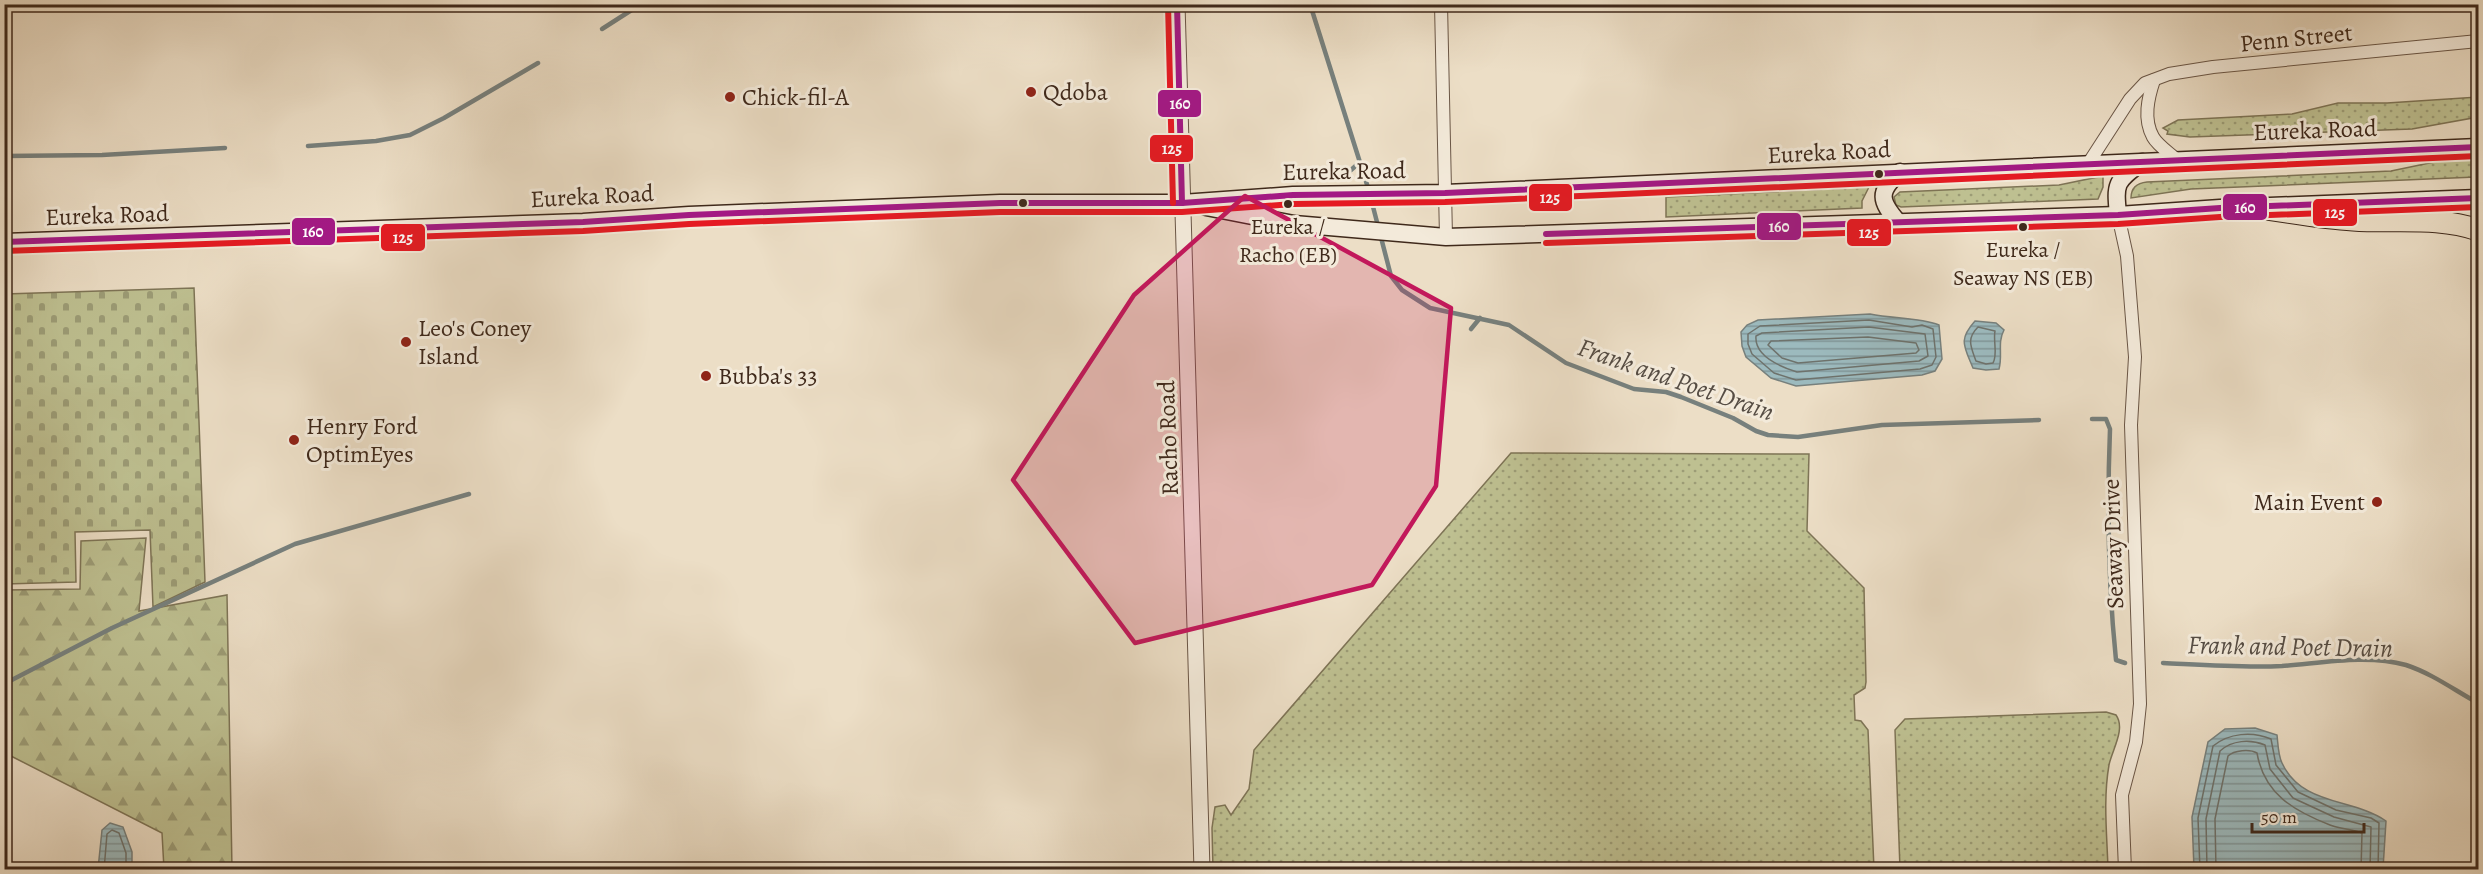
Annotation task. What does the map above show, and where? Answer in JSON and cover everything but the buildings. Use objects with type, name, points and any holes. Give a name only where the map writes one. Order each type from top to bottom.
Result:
[{"type":"highway","points":[[2251,207],[2353,220],[2432,221],[2478,230]]},
{"type":"main road","name":"Eureka Road","points":[[4,242],[561,223],[689,215],[1000,203],[1182,202],[1340,194],[1445,193],[2478,147]]},
{"type":"main road","points":[[2118,215],[2116,190],[2121,177],[2142,162]]},
{"type":"main road","points":[[1898,222],[1886,208],[1882,195],[1887,183],[1900,172]]},
{"type":"main road","name":"Eureka Road","points":[[1182,202],[1294,224],[1446,237],[2118,215],[2478,198]]},
{"type":"street","name":"Racho Road","points":[[1177,4],[1202,870]]},
{"type":"street","points":[[1441,4],[1446,237]]},
{"type":"street","name":"Penn Street","points":[[2088,164],[2130,99],[2145,83],[2169,74],[2213,67],[2478,41]]},
{"type":"street","points":[[2154,80],[2148,99],[2151,132],[2153,138],[2178,161]]},
{"type":"street","name":"Seaway Drive","points":[[2118,215],[2127,256],[2135,346],[2131,425],[2140,704],[2136,742],[2122,795],[2126,870]]},
{"type":"highlighted area","points":[[1245,196],[1451,308],[1436,486],[1372,585],[1135,643],[1013,480],[1134,295]]},
{"type":"green space","points":[[2478,97],[2478,117],[2412,129],[2190,137],[2167,134],[2168,131],[2163,128],[2178,120],[2292,114],[2338,103],[2387,103]]},
{"type":"green space","points":[[2478,160],[2478,176],[2476,177],[2191,189],[2131,198],[2135,187],[2147,182],[2391,171],[2439,161]]},
{"type":"green space","points":[[2103,176],[2103,187],[2098,199],[1901,207],[1896,205],[1894,197],[1900,192],[2059,185]]},
{"type":"green space","points":[[1869,187],[1862,201],[1862,208],[1666,217],[1666,197]]},
{"type":"green space","points":[[194,288],[205,582],[153,607],[150,530],[75,532],[76,582],[5,584],[5,294]]},
{"type":"green space","points":[[1511,453],[1809,454],[1807,531],[1864,588],[1866,682],[1865,688],[1854,695],[1855,720],[1861,721],[1868,730],[1874,869],[1213,869],[1212,828],[1215,807],[1225,805],[1231,815],[1249,789],[1254,750]]},
{"type":"green space","points":[[146,538],[139,611],[227,595],[232,869],[164,869],[162,833],[7,754],[5,756],[5,590],[80,589],[81,541]]},
{"type":"green space","points":[[2106,712],[2116,715],[2120,727],[2107,778],[2108,869],[1900,869],[1895,730],[1905,719]]},
{"type":"water","points":[[1870,314],[1939,325],[1942,359],[1935,371],[1922,375],[1796,386],[1771,378],[1746,357],[1742,346],[1741,332],[1747,325],[1758,320]]},
{"type":"water","points":[[1975,321],[1996,323],[2004,330],[1999,369],[1973,368],[1964,343],[1966,333]]},
{"type":"water","points":[[2255,728],[2277,735],[2282,763],[2291,777],[2302,787],[2329,800],[2359,808],[2386,821],[2383,869],[2194,869],[2192,817],[2208,742],[2225,729]]},
{"type":"water","points":[[110,823],[123,827],[132,852],[132,869],[98,869],[102,830]]},
{"type":"waterway","name":"Frank and Poet Drain","points":[[602,29],[641,4]]},
{"type":"waterway","name":"Frank and Poet Drain","points":[[1310,4],[1369,191]]},
{"type":"waterway","name":"Frank and Poet Drain","points":[[308,146],[376,141],[410,135],[444,118],[538,63]]},
{"type":"waterway","name":"Frank and Poet Drain","points":[[4,156],[102,155],[225,148]]},
{"type":"waterway","points":[[1351,170],[1360,162]]},
{"type":"waterway","name":"Frank and Poet Drain","points":[[1371,199],[1391,276],[1402,290],[1430,308],[1509,325],[1566,363],[1634,389],[1666,392],[1681,397],[1768,435],[1798,437],[1882,425],[2039,420]]},
{"type":"waterway","points":[[1471,329],[1480,318]]},
{"type":"waterway","name":"Frank and Poet Drain","points":[[2092,419],[2106,419],[2110,429],[2108,516],[2111,602],[2116,660],[2125,663]]},
{"type":"waterway","points":[[4,684],[112,628],[295,544],[469,494]]},
{"type":"waterway","name":"Frank and Poet Drain","points":[[2163,663],[2253,667],[2376,660],[2406,665],[2425,673],[2478,703]]},
{"type":"transit line","name":"125","points":[[1168,4],[1173,203]]},
{"type":"transit line","name":"160","points":[[1177,4],[1182,203]]},
{"type":"transit line","name":"160","points":[[4,242],[583,222],[689,215],[1000,203],[1182,203],[1293,195],[1445,193],[2478,147]]},
{"type":"transit line","name":"125","points":[[4,251],[583,231],[689,224],[1000,212],[1182,212],[1293,204],[1445,202],[2478,156]]},
{"type":"transit line","name":"160","points":[[1546,234],[2118,215],[2220,208],[2478,198]]},
{"type":"transit line","name":"125","points":[[1546,243],[2118,224],[2220,217],[2478,207]]},
{"type":"place","name":"Qdoba","points":[[1031,92]]},
{"type":"place","name":"Chick-fil-A","points":[[730,97]]},
{"type":"place","name":"Eureka / Racho (EB)","points":[[1288,204]]},
{"type":"place","name":"Eureka / Seaway NS (EB)","points":[[2023,227]]},
{"type":"place","name":"Leo's Coney Island","points":[[406,342]]},
{"type":"place","name":"Bubba's 33","points":[[706,376]]},
{"type":"place","name":"Henry Ford OptimEyes","points":[[294,440]]},
{"type":"place","name":"Main Event","points":[[2377,502]]}]
